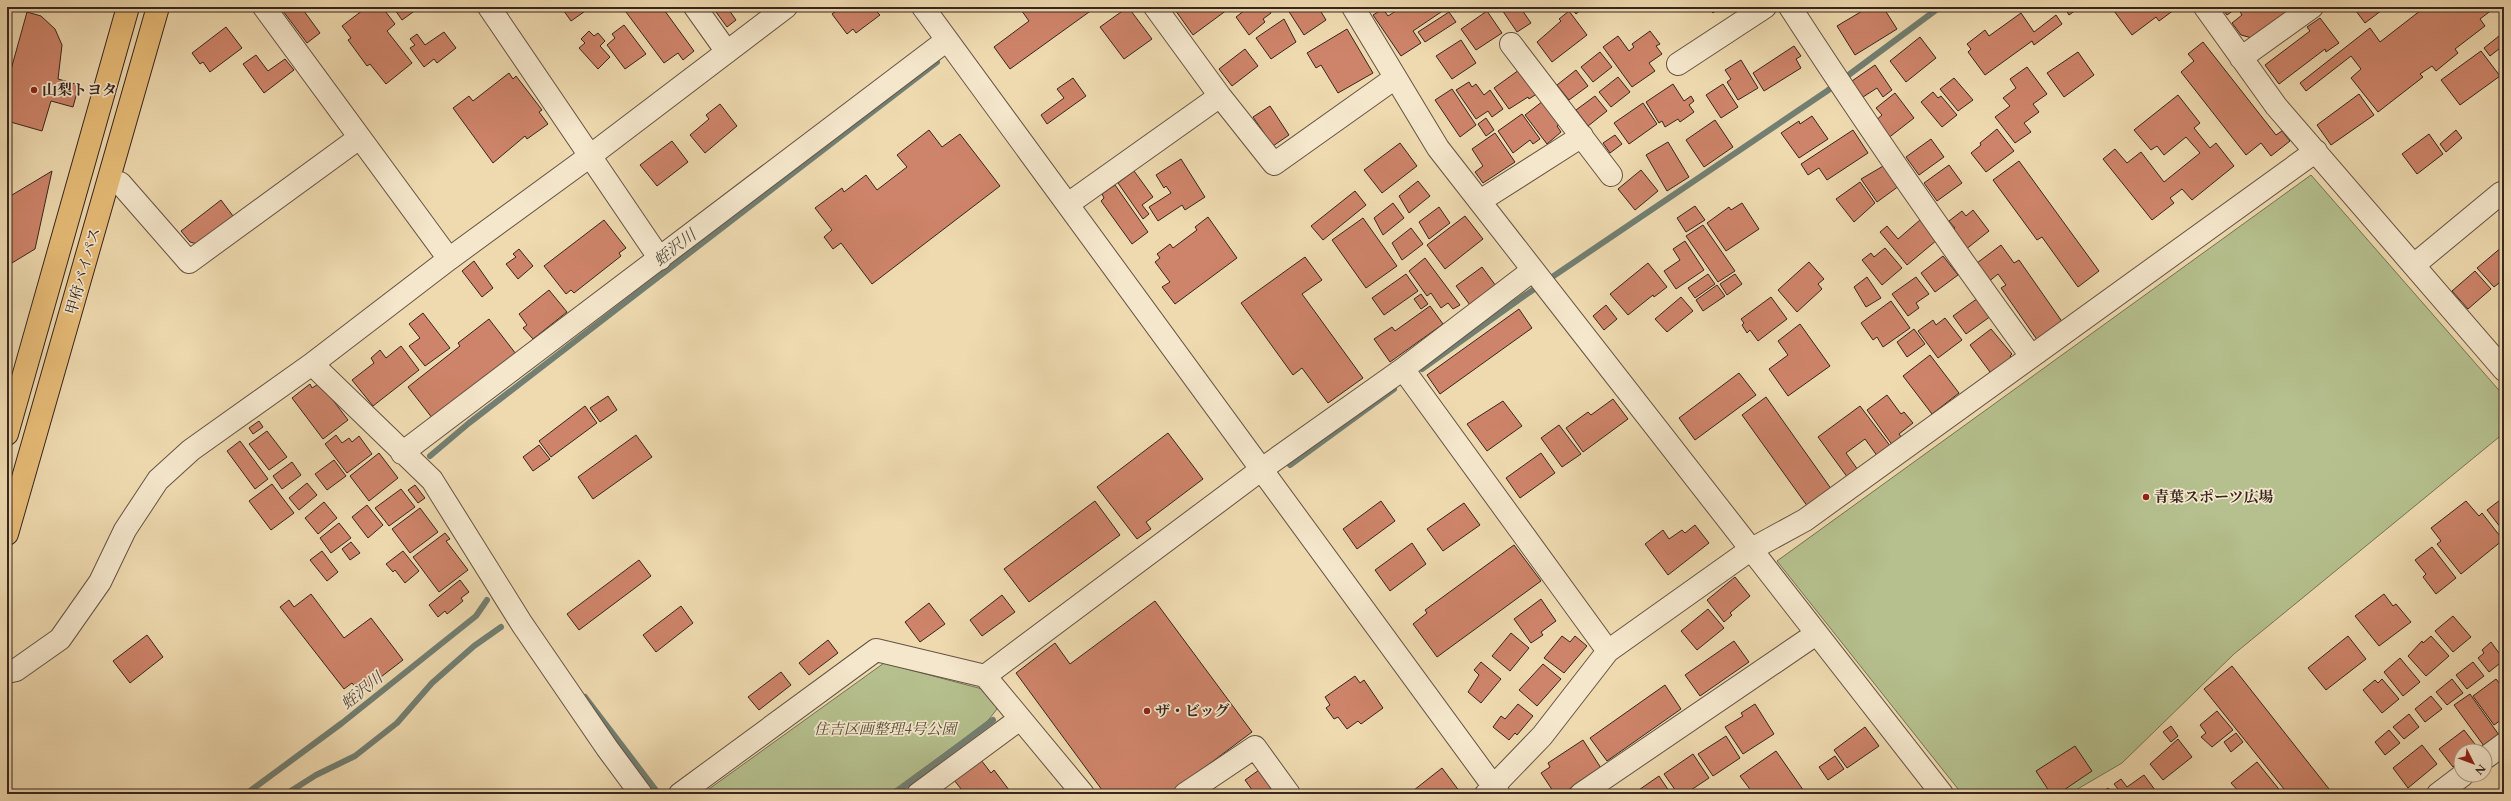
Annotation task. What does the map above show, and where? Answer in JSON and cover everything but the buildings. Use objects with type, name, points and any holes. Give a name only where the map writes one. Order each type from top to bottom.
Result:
[{"type":"highway","name":"甲府バイパス","points":[[7,434],[128,7]]},
{"type":"highway","name":"甲府バイパス","points":[[7,534],[158,7]]},
{"type":"street","points":[[264,7],[449,259]]},
{"type":"street","points":[[489,7],[660,259]]},
{"type":"street","points":[[695,7],[727,52]]},
{"type":"street","points":[[7,672],[16,670],[60,639],[100,582],[125,530],[158,480],[191,450],[312,364],[449,259],[590,156],[786,7]]},
{"type":"street","points":[[923,7],[1262,469],[1494,792],[1542,736],[1608,651],[1750,550],[1805,520],[2316,151]]},
{"type":"street","points":[[1155,7],[1220,96],[1274,164],[1395,78]]},
{"type":"street","points":[[1353,7],[1438,148],[1750,550],[1942,794]]},
{"type":"street","points":[[1678,64],[1765,7]]},
{"type":"street","points":[[1790,7],[1838,81],[1952,248],[2032,356]]},
{"type":"street","points":[[2205,7],[2276,106],[2504,370]]},
{"type":"street","points":[[2241,58],[2312,7]]},
{"type":"street","points":[[402,453],[660,259],[947,40]]},
{"type":"street","points":[[1511,44],[1611,175]]},
{"type":"street","points":[[1068,204],[1220,96]]},
{"type":"street","points":[[1480,202],[1582,136]]},
{"type":"street","points":[[109,180],[120,183],[189,262],[359,138]]},
{"type":"street","points":[[2414,265],[2501,193]]},
{"type":"street","points":[[985,676],[1262,469],[1403,369],[1539,278]]},
{"type":"street","points":[[312,364],[402,453],[432,480],[522,624],[607,748],[641,794]]},
{"type":"street","points":[[1403,369],[1608,651]]},
{"type":"street","points":[[1581,794],[1816,634]]},
{"type":"street","points":[[680,794],[876,650],[985,676],[1082,794]]},
{"type":"street","points":[[918,794],[1020,719]]},
{"type":"street","points":[[2493,752],[2504,744]]},
{"type":"street","points":[[1185,794],[1255,747],[1289,794]]},
{"type":"street","points":[[2438,794],[2453,783]]},
{"type":"green space","name":"青葉スポーツ広場","points":[[2311,175],[2504,396],[2504,433],[2234,654],[2122,763],[2069,794],[1962,794],[1777,561]]},
{"type":"green space","name":"住吉区画整理4号公園","points":[[884,663],[986,690],[997,709],[986,723],[888,794],[702,794]]},
{"type":"waterway","points":[[1422,369],[1524,296],[1827,91],[1940,7]]},
{"type":"waterway","name":"蛭沢川","points":[[430,456],[469,423],[937,62]]},
{"type":"waterway","points":[[1290,465],[1394,389]]},
{"type":"waterway","name":"蛭沢川","points":[[246,794],[342,723],[476,616],[487,600]]},
{"type":"waterway","points":[[286,794],[316,775],[355,756],[397,723],[432,683],[474,646],[501,627]]},
{"type":"waterway","points":[[585,697],[655,789]]},
{"type":"waterway","points":[[894,794],[993,720]]},
{"type":"place","name":"山梨トヨタ","points":[[34,90]]},
{"type":"place","name":"青葉スポーツ広場","points":[[2146,497]]},
{"type":"place","name":"ザ・ビッグ","points":[[1147,711]]}]
